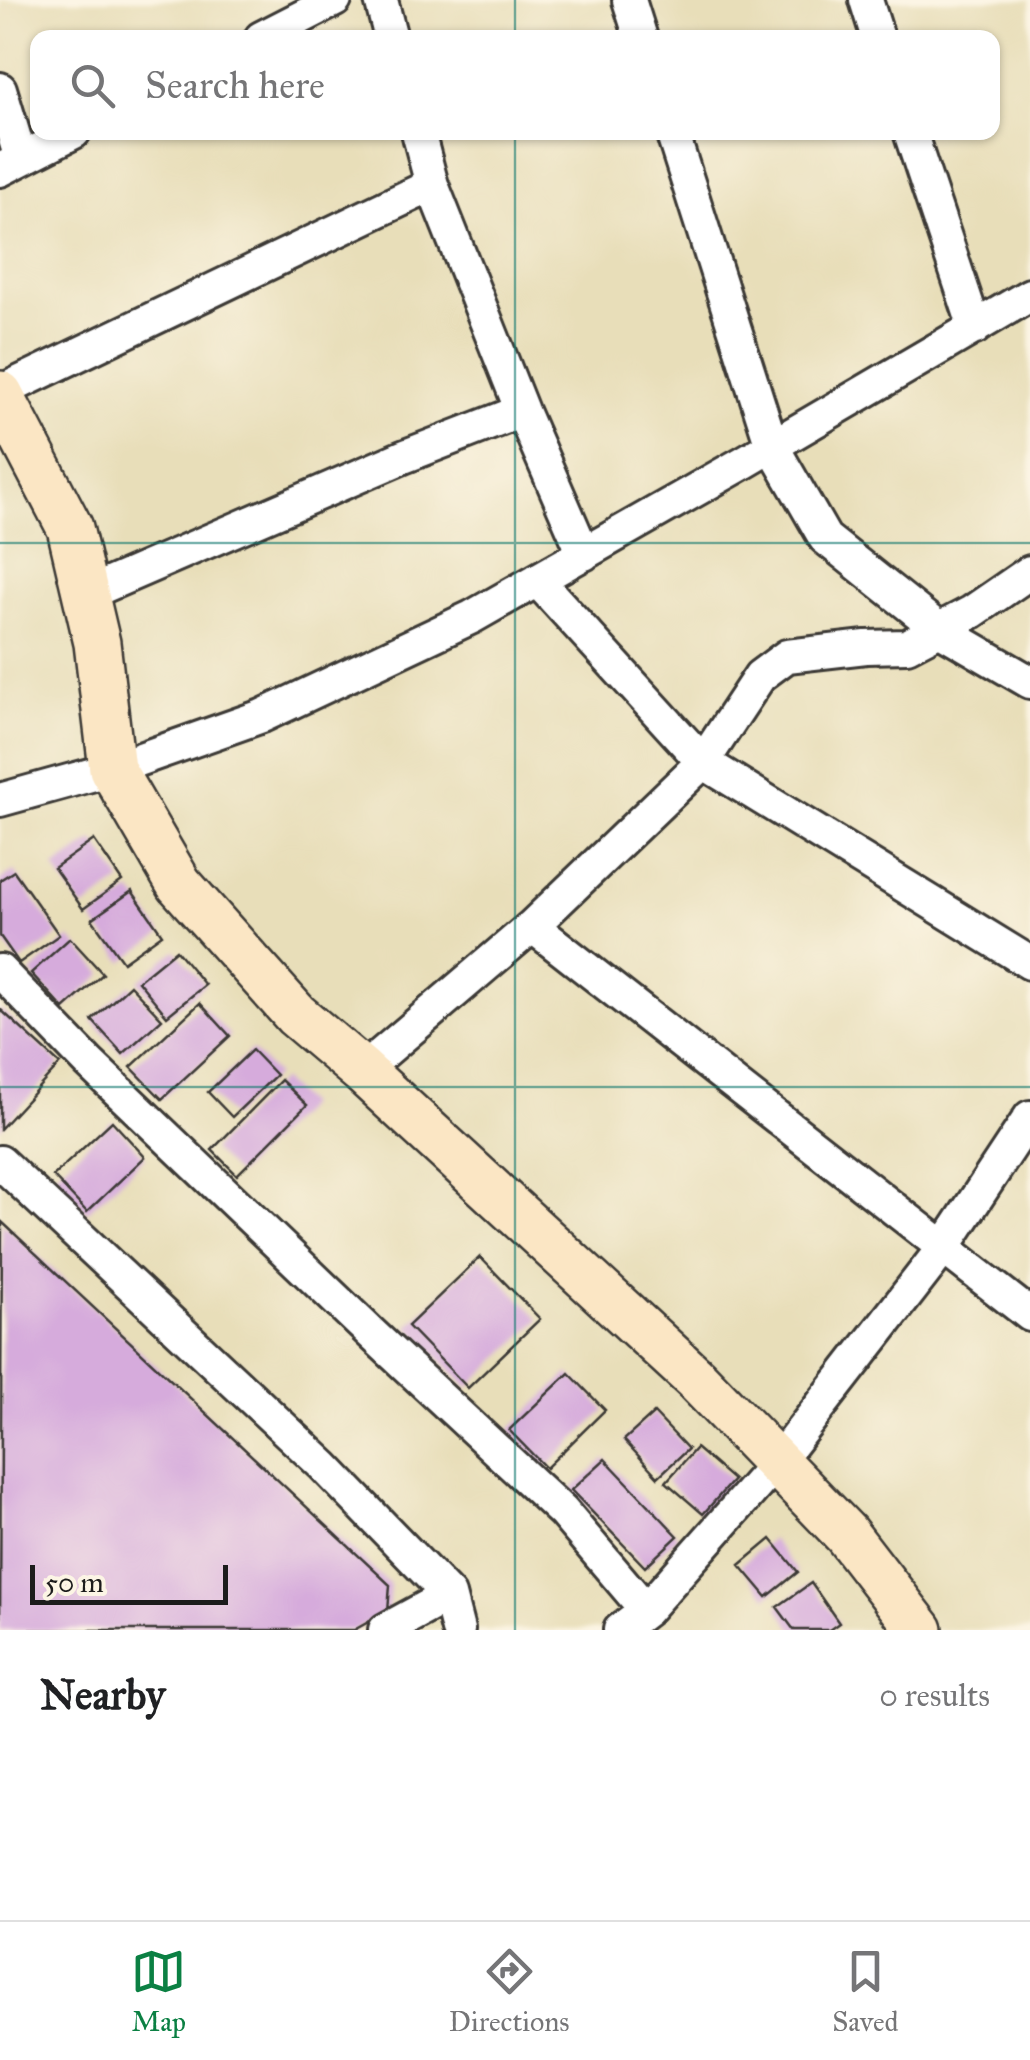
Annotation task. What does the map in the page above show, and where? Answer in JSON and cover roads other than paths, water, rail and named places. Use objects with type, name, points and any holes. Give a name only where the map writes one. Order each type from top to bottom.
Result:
[{"type":"street","points":[[276,30],[334,0]]},
{"type":"street","points":[[381,0],[389,30]]},
{"type":"street","points":[[629,0],[638,30]]},
{"type":"street","points":[[866,0],[875,30]]},
{"type":"street","points":[[0,89],[11,165],[59,140]]},
{"type":"street","points":[[420,140],[432,185],[584,554]]},
{"type":"street","points":[[675,140],[772,446],[825,538],[939,629],[1030,682]]},
{"type":"street","points":[[913,140],[975,328]]},
{"type":"street","points":[[432,185],[3,408],[70,528],[98,643],[112,769],[179,884],[296,1015],[362,1070],[696,1379],[846,1534],[920,1630]]},
{"type":"street","points":[[0,800],[112,769],[262,716],[472,617],[1030,295]]},
{"type":"street","points":[[86,594],[522,410]]},
{"type":"street","points":[[362,1070],[532,926],[703,762],[760,676],[787,656],[907,646],[972,612],[1030,572]]},
{"type":"street","points":[[537,580],[703,762],[1030,963]]},
{"type":"street","points":[[532,926],[1030,1315]]},
{"type":"street","points":[[0,971],[103,1076],[564,1512],[633,1620],[777,1462],[944,1246],[1030,1118]]},
{"type":"street","points":[[0,1162],[324,1466],[449,1595],[458,1630]]},
{"type":"street","points":[[384,1630],[449,1595]]}]
